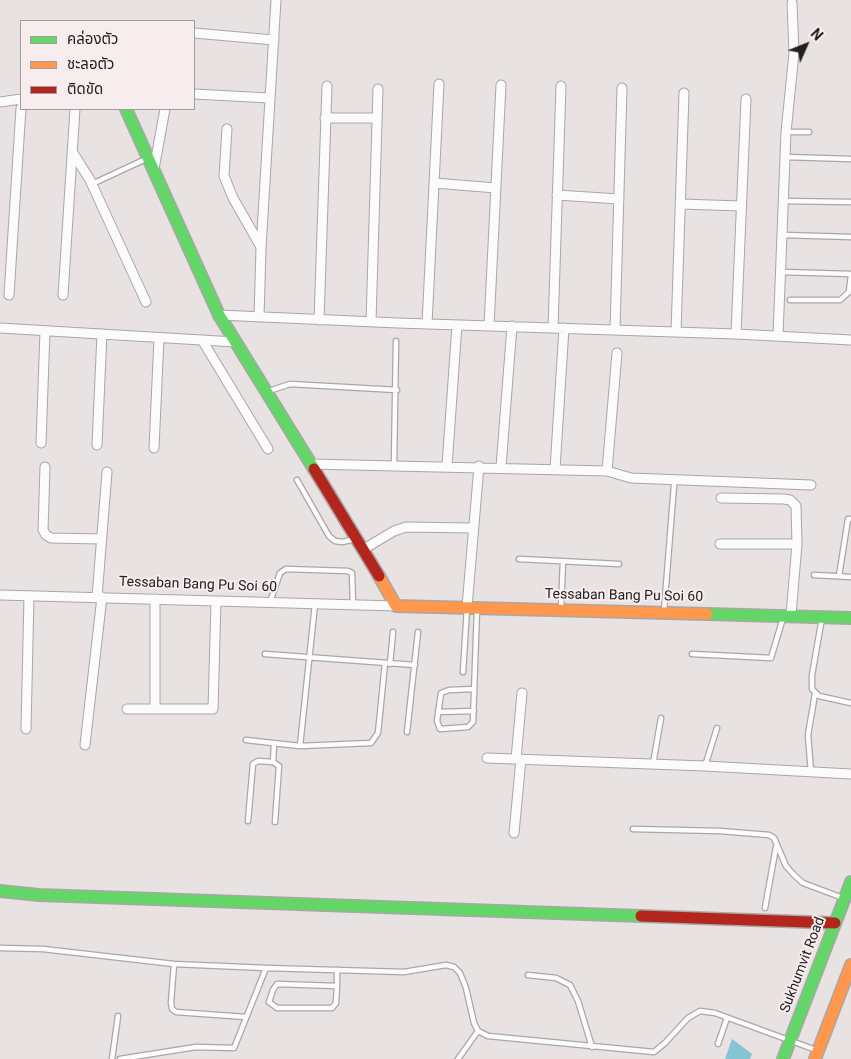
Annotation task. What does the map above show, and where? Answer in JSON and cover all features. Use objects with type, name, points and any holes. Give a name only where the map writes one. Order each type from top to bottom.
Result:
[{"type":"main road","points":[[126,110],[219,314],[265,392],[358,539],[396,606]]},
{"type":"main road","name":"Tessaban Bang Pu Soi 60","points":[[396,606],[851,618]]},
{"type":"main road","name":"Sukhumvit Road","points":[[783,1059],[851,882]]},
{"type":"main road","points":[[0,891],[48,896],[835,923]]},
{"type":"main road","points":[[816,1055],[851,965]]},
{"type":"street","points":[[259,317],[269,98],[276,0]]},
{"type":"street","points":[[778,336],[786,132],[794,53],[792,3]]},
{"type":"street","points":[[195,33],[274,40]]},
{"type":"street","points":[[427,324],[439,84]]},
{"type":"street","points":[[489,326],[501,85]]},
{"type":"street","points":[[319,320],[326,86]]},
{"type":"street","points":[[553,328],[561,86]]},
{"type":"street","points":[[614,330],[622,88]]},
{"type":"street","points":[[371,322],[378,89]]},
{"type":"street","points":[[676,332],[684,93]]},
{"type":"street","points":[[195,94],[269,98]]},
{"type":"street","points":[[736,334],[746,99]]},
{"type":"street","points":[[0,102],[20,100]]},
{"type":"street","points":[[8,296],[21,110]]},
{"type":"street","points":[[62,295],[75,110]]},
{"type":"street","points":[[154,169],[165,110]]},
{"type":"street","points":[[325,118],[377,118]]},
{"type":"street","points":[[227,129],[224,176],[233,198],[261,248]]},
{"type":"street","points":[[73,153],[92,184],[146,302]]},
{"type":"street","points":[[434,183],[496,188]]},
{"type":"street","points":[[557,195],[619,199]]},
{"type":"street","points":[[681,204],[741,206]]},
{"type":"street","points":[[0,251],[10,252]]},
{"type":"street","points":[[219,314],[319,320],[736,334],[851,340]]},
{"type":"street","points":[[448,466],[457,325]]},
{"type":"street","points":[[501,467],[512,326]]},
{"type":"street","points":[[0,328],[235,342]]},
{"type":"street","points":[[555,469],[564,328]]},
{"type":"street","points":[[41,443],[45,331]]},
{"type":"street","points":[[97,445],[102,334]]},
{"type":"street","points":[[154,448],[159,338]]},
{"type":"street","points":[[202,340],[268,448]]},
{"type":"street","points":[[607,471],[617,353]]},
{"type":"street","points":[[310,464],[479,466],[607,471],[631,478],[810,485]]},
{"type":"street","points":[[472,607],[472,528],[479,466]]},
{"type":"street","points":[[45,467],[43,530],[46,535],[51,538],[102,539]]},
{"type":"street","points":[[85,745],[99,597],[107,472]]},
{"type":"street","points":[[721,498],[790,500],[798,510],[797,544],[787,615]]},
{"type":"street","points":[[364,549],[394,531],[406,527],[472,528]]},
{"type":"street","points":[[720,544],[797,544]]},
{"type":"street","name":"Tessaban Bang Pu Soi 60","points":[[0,595],[396,606]]},
{"type":"street","points":[[26,729],[29,596]]},
{"type":"street","points":[[155,599],[155,709]]},
{"type":"street","points":[[127,709],[213,709],[216,601]]},
{"type":"street","points":[[514,833],[522,694]]},
{"type":"street","points":[[488,758],[705,766],[851,774]]},
{"type":"lane","points":[[786,132],[809,132]]},
{"type":"lane","points":[[92,184],[148,158]]},
{"type":"lane","points":[[785,158],[851,159]]},
{"type":"lane","points":[[783,201],[851,202]]},
{"type":"lane","points":[[783,235],[851,238]]},
{"type":"lane","points":[[781,272],[851,275],[849,292],[840,300],[790,300]]},
{"type":"lane","points":[[394,465],[397,390],[396,341]]},
{"type":"lane","points":[[265,392],[290,384],[397,390]]},
{"type":"lane","points":[[297,480],[329,536],[335,541],[342,542],[358,539]]},
{"type":"lane","points":[[664,612],[674,485]]},
{"type":"lane","points":[[839,576],[848,519],[851,519]]},
{"type":"lane","points":[[519,559],[619,564]]},
{"type":"lane","points":[[561,610],[563,561]]},
{"type":"lane","points":[[270,602],[280,573],[286,569],[348,571],[352,573],[354,605]]},
{"type":"lane","points":[[814,575],[851,577]]},
{"type":"lane","points":[[300,746],[315,604]]},
{"type":"lane","points":[[463,672],[472,607]]},
{"type":"lane","points":[[472,607],[474,689],[472,726],[444,730],[437,726],[439,696],[443,691],[474,689]]},
{"type":"lane","points":[[692,654],[771,658],[787,615]]},
{"type":"lane","points":[[811,772],[808,735],[815,694],[812,675],[823,616]]},
{"type":"lane","points":[[246,740],[300,746],[362,745],[376,738],[393,632]]},
{"type":"lane","points":[[407,732],[418,632]]},
{"type":"lane","points":[[265,654],[414,665]]},
{"type":"lane","points":[[815,694],[851,704]]},
{"type":"lane","points":[[438,712],[474,711]]},
{"type":"lane","points":[[653,764],[661,718]]},
{"type":"lane","points":[[705,766],[717,728]]},
{"type":"lane","points":[[273,762],[274,744]]},
{"type":"lane","points":[[248,821],[253,764],[258,761],[273,762],[279,766],[275,822]]},
{"type":"lane","points":[[633,829],[759,833],[774,838],[786,866],[803,883],[845,899]]},
{"type":"lane","points":[[765,908],[777,845]]},
{"type":"lane","points":[[0,948],[43,949],[174,964],[266,968],[404,972],[437,965],[454,967],[460,973],[466,988],[478,1031],[482,1034],[498,1038],[654,1052],[666,1043],[688,1018],[700,1011],[727,1018],[790,1040],[816,1055]]},
{"type":"lane","points":[[174,964],[171,1003],[172,1009],[176,1012],[246,1016]]},
{"type":"lane","points":[[120,1059],[196,1047],[232,1050],[236,1045],[266,968]]},
{"type":"lane","points":[[337,970],[337,986],[336,1003],[332,1008],[277,1008],[269,1002],[272,990],[277,984],[337,986]]},
{"type":"lane","points":[[528,975],[556,978],[570,985],[578,1001],[592,1047]]},
{"type":"lane","points":[[112,1059],[118,1016]]},
{"type":"lane","points":[[718,1044],[727,1018]]},
{"type":"lane","points":[[458,1059],[478,1031]]},
{"type":"water","points":[[732,1039],[752,1054],[750,1059],[725,1059]]},
{"type":"traffic: fast","points":[[126,110],[219,315],[314,469]]},
{"type":"traffic: fast","points":[[707,614],[851,618]]},
{"type":"traffic: fast","points":[[783,1059],[851,882]]},
{"type":"traffic: fast","points":[[0,891],[39,895],[641,916]]},
{"type":"traffic: slow","points":[[379,576],[396,606],[707,614]]},
{"type":"traffic: slow","points":[[815,1059],[851,965]]},
{"type":"traffic: jam","points":[[314,469],[379,576]]},
{"type":"traffic: jam","points":[[641,916],[835,923]]}]
